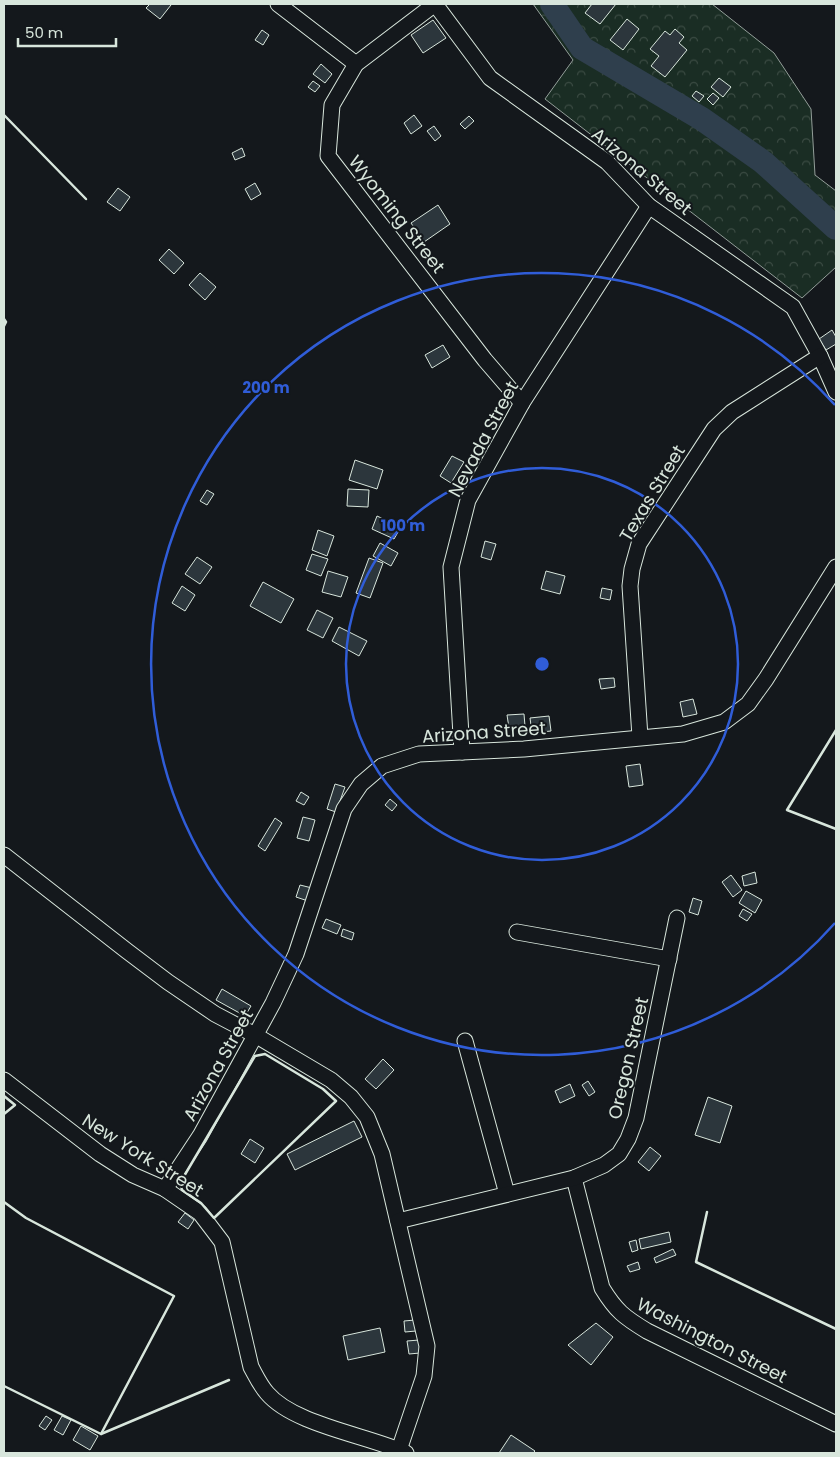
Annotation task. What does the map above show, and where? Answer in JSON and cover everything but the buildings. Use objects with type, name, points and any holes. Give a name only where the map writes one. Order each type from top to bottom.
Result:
[{"type":"street","points":[[278,4],[356,64]]},
{"type":"street","name":"Wyoming Street","points":[[435,4],[356,64],[332,105],[328,156],[485,360],[522,403]]},
{"type":"street","name":"Arizona Street","points":[[435,4],[490,78],[607,162],[649,206],[793,307],[820,356],[836,392]]},
{"type":"street","name":"Nevada Street","points":[[462,752],[451,567],[468,500],[522,403],[649,206]]},
{"type":"street","name":"Texas Street","points":[[640,737],[630,586],[632,568],[639,544],[714,429],[732,412],[820,356]]},
{"type":"street","name":"Arizona Street","points":[[164,1189],[200,1136],[273,1003],[296,954],[344,809],[361,784],[382,766],[419,754],[524,749],[682,734],[724,722],[748,704],[766,679],[836,567]]},
{"type":"street","points":[[4,856],[168,982],[215,1014],[255,1035],[331,1080],[351,1097],[367,1117],[382,1154],[427,1346],[424,1376],[401,1452]]},
{"type":"street","name":"Oregon Street","points":[[398,1221],[574,1178],[604,1165],[619,1154],[628,1139],[636,1118],[677,918]]},
{"type":"street","points":[[517,932],[669,959]]},
{"type":"street","points":[[465,1041],[507,1194]]},
{"type":"street","name":"New York Street","points":[[4,1080],[100,1154],[133,1175],[164,1189],[200,1213],[222,1242],[252,1367],[257,1380],[268,1394],[282,1407],[303,1418],[401,1452]]},
{"type":"street","name":"Washington Street","points":[[574,1178],[602,1288],[611,1303],[624,1317],[647,1331],[836,1424]]},
{"type":"green space","points":[[533,4],[712,4],[774,53],[811,109],[815,175],[836,191],[836,267],[802,298],[545,99],[573,60]]},
{"type":"waterway","points":[[552,4],[582,48],[702,119],[763,162],[836,228]]},
{"type":"wall","points":[[4,115],[86,199]]},
{"type":"wall","points":[[4,319],[6,322],[4,326]]},
{"type":"wall","points":[[836,730],[787,810],[836,829]]},
{"type":"wall","points":[[265,1054],[323,1089],[336,1101],[214,1218],[201,1203],[182,1190],[180,1183],[255,1056],[265,1054]]},
{"type":"wall","points":[[4,1096],[15,1105],[4,1114]]},
{"type":"wall","points":[[4,1202],[26,1218],[174,1296],[101,1434]]},
{"type":"wall","points":[[707,1212],[696,1262],[836,1329]]},
{"type":"wall","points":[[4,1386],[101,1434],[229,1380]]}]
